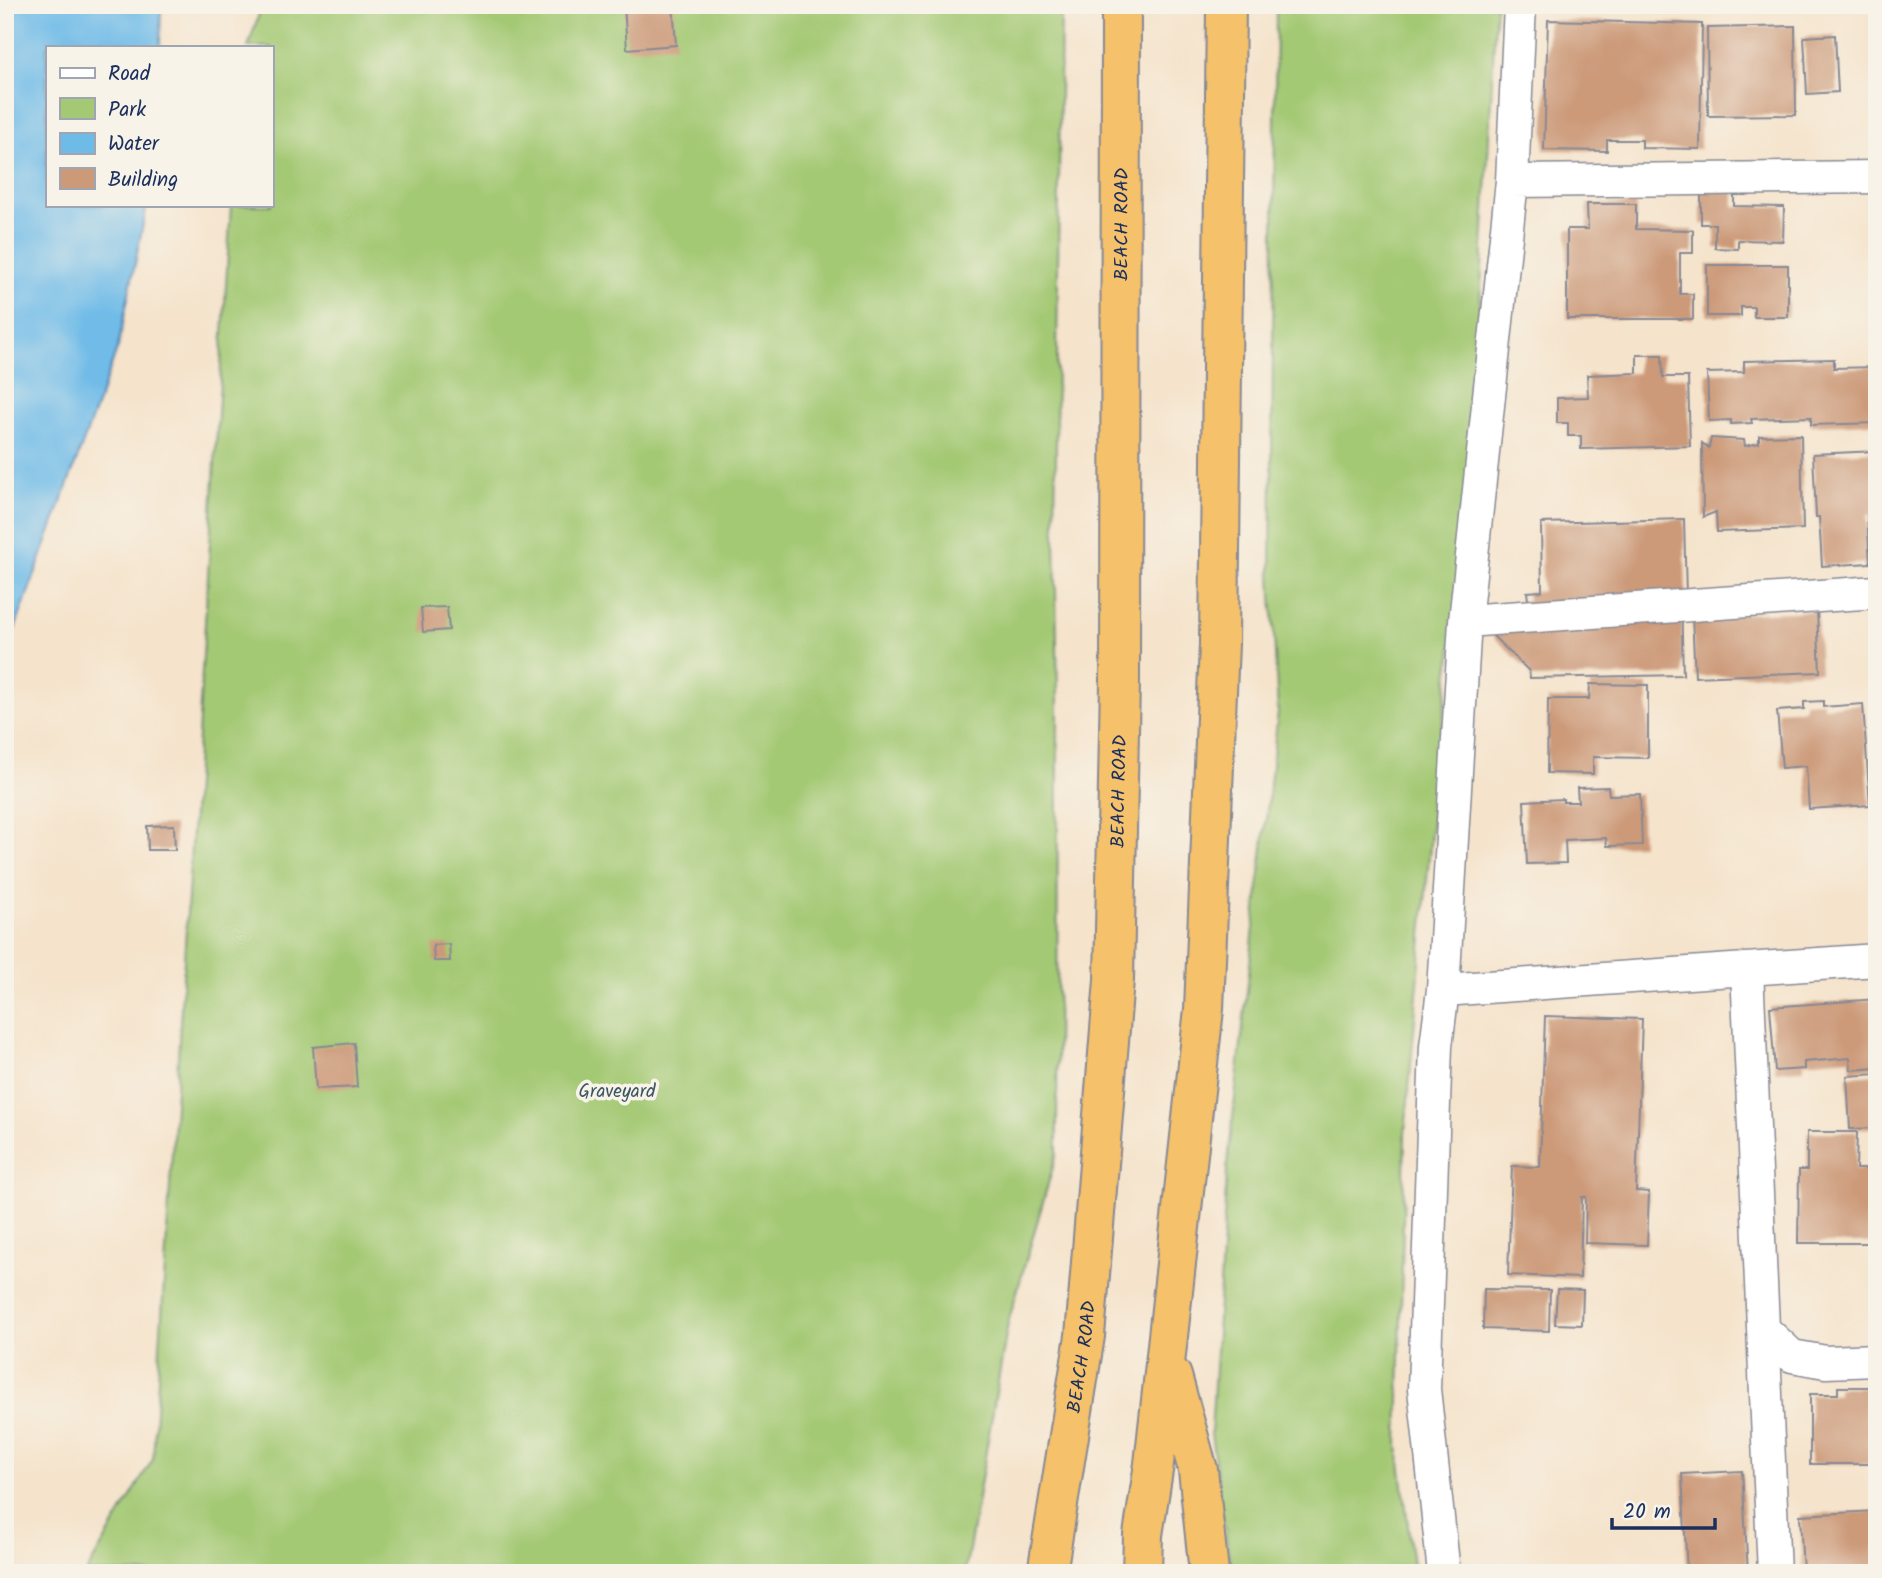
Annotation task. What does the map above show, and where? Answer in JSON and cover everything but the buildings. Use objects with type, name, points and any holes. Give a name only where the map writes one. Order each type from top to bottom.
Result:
[{"type":"highway","name":"BEACH ROAD","points":[[1047,1573],[1085,1336],[1114,980],[1120,668],[1121,5]]},
{"type":"highway","points":[[1142,1573],[1143,1535],[1154,1464],[1205,1009],[1219,644],[1226,5]]},
{"type":"highway","points":[[1166,1356],[1198,1469],[1209,1573]]},
{"type":"street","points":[[1444,1573],[1424,1389],[1436,1046],[1443,990],[1465,621],[1512,181],[1520,5]]},
{"type":"street","points":[[1512,181],[1877,177]]},
{"type":"street","points":[[1465,621],[1877,592]]},
{"type":"street","points":[[1443,990],[1877,960]]},
{"type":"street","points":[[1747,970],[1774,1573]]},
{"type":"street","points":[[1763,1329],[1792,1356],[1826,1362],[1877,1360]]},
{"type":"green space","name":"Graveyard","points":[[262,5],[1061,5],[1055,536],[1058,699],[1057,1153],[1008,1323],[965,1573],[86,1573],[153,1459],[231,206],[273,206],[273,46],[248,46]]},
{"type":"green space","points":[[1276,5],[1496,5],[1469,512],[1436,775],[1405,1134],[1398,1445],[1414,1573],[1231,1573],[1211,1434],[1227,1170],[1278,712],[1271,574]]},
{"type":"water","points":[[5,5],[161,5],[160,46],[46,46],[46,206],[147,206],[118,347],[5,659]]}]
